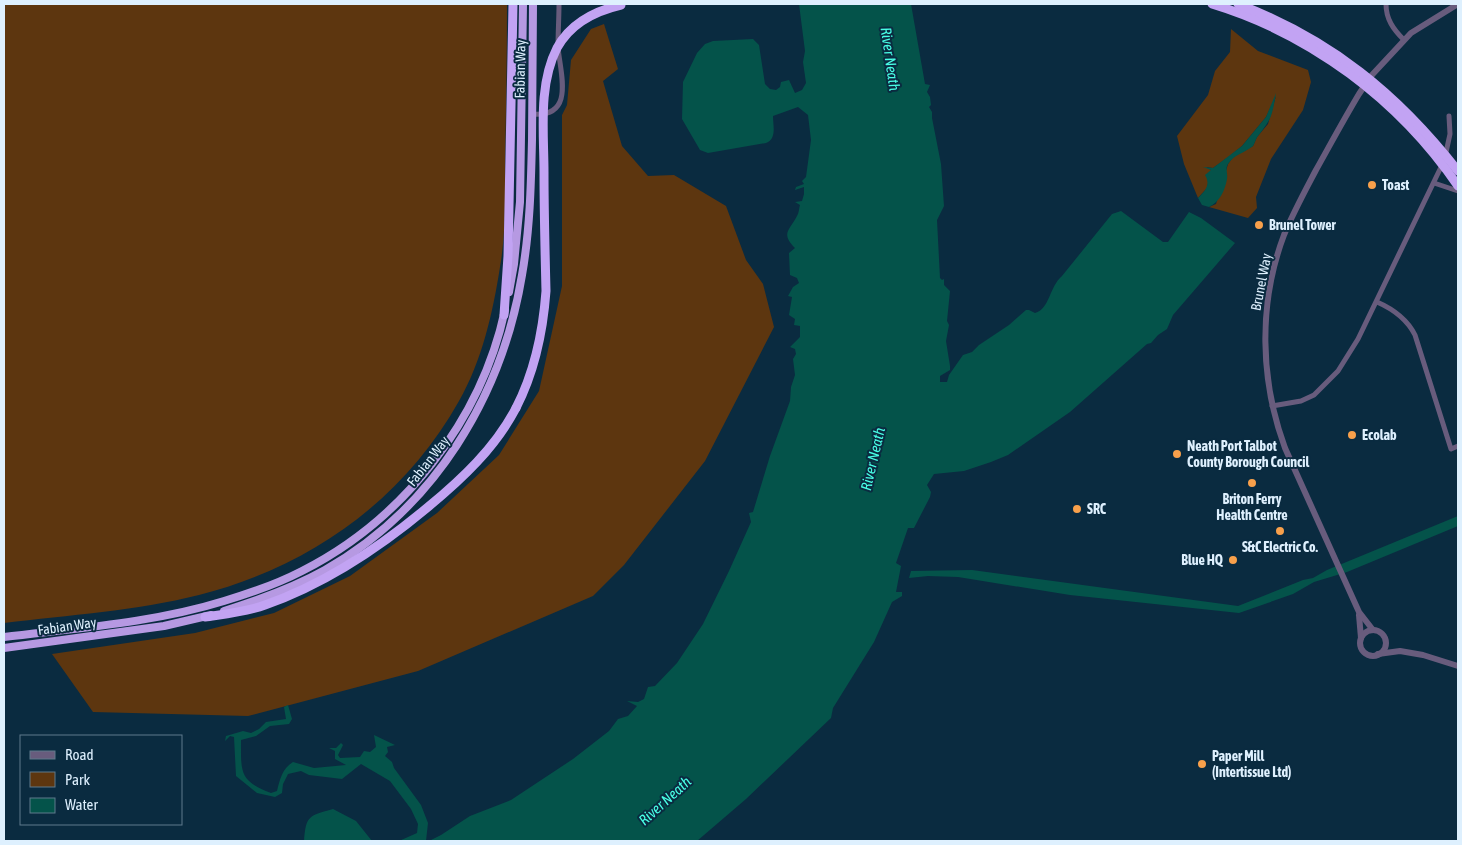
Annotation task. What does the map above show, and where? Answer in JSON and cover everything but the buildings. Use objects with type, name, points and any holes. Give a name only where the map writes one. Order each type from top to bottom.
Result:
[{"type":"highway","points":[[504,314],[508,256],[513,4]]},
{"type":"highway","name":"Fabian Way","points":[[4,637],[180,613],[256,591],[285,579],[341,548],[366,529],[423,475],[465,415],[487,368],[504,314],[514,264],[520,202],[523,4]]},
{"type":"highway","name":"Fabian Way","points":[[4,648],[164,626],[205,617],[261,600],[326,569],[348,555],[383,529],[428,484],[460,441],[479,411],[506,345],[515,314],[528,231],[530,199],[533,4]]},
{"type":"highway","points":[[205,617],[263,606],[320,581],[347,566],[406,525],[461,480],[502,432],[516,408],[532,370],[544,316],[546,291],[544,103],[550,67],[562,40],[582,21],[609,8],[628,4]]},
{"type":"highway","points":[[1212,4],[1251,18],[1280,32],[1325,57],[1353,76],[1407,124],[1440,161],[1458,186]]},
{"type":"highway","points":[[1238,4],[1299,32],[1332,51],[1364,74],[1413,118],[1458,171]]},
{"type":"street","points":[[532,114],[554,110],[560,104],[563,94],[563,78],[558,46],[559,4]]},
{"type":"street","points":[[1386,4],[1389,22],[1404,40]]},
{"type":"street","name":"Brunel Way","points":[[1373,630],[1359,612],[1285,448],[1272,406],[1266,356],[1266,317],[1274,274],[1284,236],[1304,193],[1359,94],[1372,76],[1418,27],[1458,4]]},
{"type":"street","points":[[1272,406],[1301,401],[1314,395],[1338,371],[1348,356],[1377,302],[1445,160],[1450,134],[1449,116]]},
{"type":"street","points":[[1434,183],[1458,191]]},
{"type":"street","points":[[1377,302],[1395,312],[1410,325],[1415,335],[1451,449],[1458,446]]},
{"type":"street","name":"Brunel Way","points":[[1359,612],[1361,638]]},
{"type":"street","points":[[1378,654],[1382,652],[1385,644],[1382,634],[1373,630],[1366,632],[1361,638],[1360,646],[1363,652],[1372,656],[1400,651]]},
{"type":"street","points":[[1385,644],[1400,651],[1423,655],[1458,666]]},
{"type":"green space","points":[[4,4],[507,4],[503,241],[494,301],[486,336],[474,370],[459,401],[436,437],[410,470],[381,499],[349,525],[315,548],[278,567],[239,583],[199,595],[127,609],[4,623]]},
{"type":"green space","points":[[604,24],[618,69],[603,81],[622,146],[648,176],[674,175],[726,206],[746,260],[763,284],[774,327],[705,461],[624,565],[593,596],[418,671],[248,716],[93,712],[52,654],[195,633],[274,613],[350,576],[437,513],[499,455],[539,391],[562,286],[562,115],[567,105],[571,60],[591,29]]},
{"type":"green space","points":[[1231,29],[1258,51],[1308,70],[1311,82],[1303,110],[1271,159],[1256,197],[1257,208],[1248,218],[1209,207],[1216,204],[1228,164],[1233,157],[1253,146],[1257,137],[1268,124],[1276,96],[1266,117],[1242,146],[1213,168],[1206,167],[1211,170],[1207,188],[1198,198],[1184,164],[1177,136],[1208,95],[1215,71],[1230,52]]},
{"type":"water","name":"River Neath","points":[[799,4],[911,4],[925,84],[930,85],[927,92],[930,97],[931,105],[929,107],[932,112],[941,164],[944,206],[937,220],[940,278],[944,279],[944,285],[950,291],[947,321],[949,325],[946,341],[950,370],[940,376],[940,382],[947,382],[949,375],[963,355],[972,352],[1026,310],[1035,313],[1040,311],[1047,302],[1054,286],[1112,214],[1121,211],[1163,242],[1168,242],[1189,212],[1201,218],[1235,243],[1173,315],[1167,329],[1151,343],[1147,344],[1070,412],[1008,455],[964,471],[934,474],[927,485],[931,492],[930,497],[914,528],[908,528],[896,563],[901,566],[896,592],[902,592],[902,596],[892,602],[874,642],[833,708],[831,718],[746,799],[697,841],[429,841],[470,816],[511,800],[573,759],[609,731],[618,719],[628,716],[637,706],[627,701],[638,702],[644,699],[648,687],[655,686],[677,663],[703,624],[751,522],[749,513],[753,512],[770,456],[790,401],[791,387],[795,375],[793,359],[796,354],[795,349],[790,347],[800,337],[800,326],[794,325],[795,319],[789,315],[792,297],[788,296],[793,287],[799,283],[797,278],[790,275],[789,253],[795,248],[790,243],[787,235],[799,212],[800,205],[795,202],[802,201],[804,194],[804,187],[795,190],[796,187],[804,184],[802,181],[806,177],[811,140],[808,115],[798,107],[773,116],[774,132],[772,138],[766,143],[708,153],[700,150],[682,119],[683,82],[697,53],[705,44],[713,41],[753,39],[759,45],[765,84],[770,89],[776,90],[780,87],[781,82],[789,80],[795,93],[802,90],[806,83],[803,62],[805,51]]},
{"type":"water","points":[[1276,93],[1271,116],[1253,146],[1233,158],[1228,164],[1226,183],[1219,199],[1209,207],[1202,205],[1198,198],[1207,185],[1205,175],[1211,170],[1203,167],[1213,168],[1242,146],[1266,117]]},
{"type":"water","points":[[1458,516],[1458,526],[1347,572],[1314,582],[1293,594],[1239,613],[1070,595],[958,577],[928,576],[909,578],[911,571],[972,570],[1238,606],[1303,580],[1313,578],[1327,570]]},
{"type":"water","points":[[288,705],[292,719],[289,724],[270,726],[256,736],[241,740],[242,768],[247,779],[261,789],[271,793],[277,791],[280,778],[293,762],[314,768],[346,765],[335,759],[335,751],[329,748],[336,748],[341,743],[343,745],[338,755],[340,758],[360,757],[364,751],[370,752],[376,747],[374,735],[395,745],[387,747],[388,752],[385,756],[392,762],[394,768],[421,805],[428,823],[426,841],[399,841],[417,833],[418,824],[411,809],[390,781],[361,764],[342,779],[309,775],[301,771],[288,774],[283,784],[282,793],[275,797],[257,793],[236,776],[234,737],[230,736],[225,741],[226,736],[243,731],[251,733],[259,729],[266,722],[286,719],[284,707]]},
{"type":"water","points":[[333,809],[356,821],[372,841],[304,841],[306,826],[310,818]]},
{"type":"place","name":"Toast","points":[[1372,185]]},
{"type":"place","name":"Brunel Tower","points":[[1259,225]]},
{"type":"place","name":"Ecolab","points":[[1352,435]]},
{"type":"place","name":"Neath Port Talbot County Borough Council","points":[[1177,454]]},
{"type":"place","name":"Briton Ferry Health Centre","points":[[1252,483]]},
{"type":"place","name":"SRC","points":[[1077,509]]},
{"type":"place","name":"S&C Electric Co.","points":[[1280,531]]},
{"type":"place","name":"Blue HQ","points":[[1233,560]]},
{"type":"place","name":"Paper Mill (Intertissue Ltd)","points":[[1202,764]]}]
